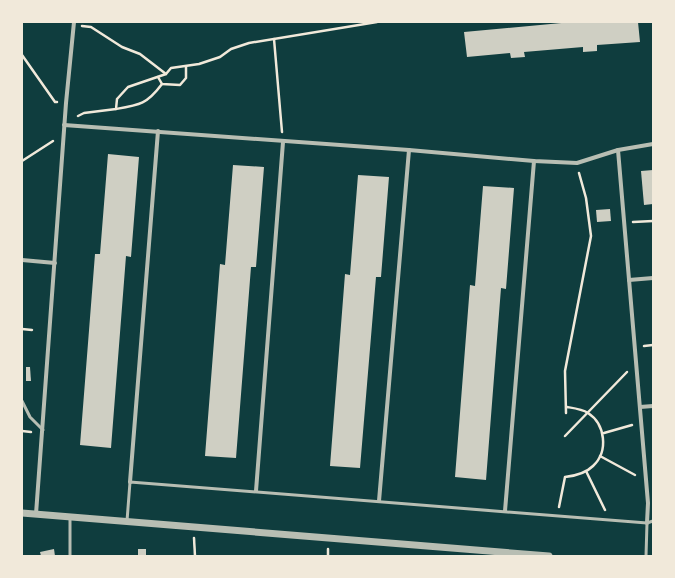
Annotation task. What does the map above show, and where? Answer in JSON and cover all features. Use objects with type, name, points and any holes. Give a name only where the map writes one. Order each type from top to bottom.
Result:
[{"type":"street","points":[[36,514],[64,125],[74,24]]},
{"type":"street","points":[[64,125],[576,163],[618,150],[653,144]]},
{"type":"street","points":[[130,482],[158,131]]},
{"type":"street","points":[[256,491],[283,142]]},
{"type":"street","points":[[379,501],[409,150]]},
{"type":"street","points":[[618,150],[646,480],[647,523]]},
{"type":"street","points":[[504,511],[534,161]]},
{"type":"street","points":[[22,260],[55,263]]},
{"type":"street","points":[[629,280],[653,278]]},
{"type":"street","points":[[640,407],[653,406]]},
{"type":"street","points":[[22,513],[549,556]]},
{"type":"lane","points":[[22,401],[30,417],[43,430]]},
{"type":"lane","points":[[127,521],[130,482],[647,523],[653,521]]},
{"type":"lane","points":[[70,517],[70,556]]},
{"type":"lane","points":[[646,556],[647,523]]},
{"type":"path","points":[[116,109],[116,99],[128,87],[166,74],[171,68],[186,67],[220,56],[231,49],[249,43],[378,22]]},
{"type":"path","points":[[74,24],[92,27],[122,47],[140,54],[166,74]]},
{"type":"path","points":[[274,39],[283,142]]},
{"type":"path","points":[[22,55],[55,102],[66,103]]},
{"type":"path","points":[[64,125],[84,113],[135,106],[145,102],[162,84],[180,85],[186,78],[186,67]]},
{"type":"path","points":[[158,77],[162,84]]},
{"type":"path","points":[[22,161],[52,141],[63,142]]},
{"type":"path","points":[[566,413],[565,371],[591,236],[586,198],[576,163]]},
{"type":"path","points":[[625,223],[653,221]]},
{"type":"path","points":[[22,330],[32,330]]},
{"type":"path","points":[[565,436],[636,363]]},
{"type":"path","points":[[557,516],[565,477],[575,476],[594,466],[600,456],[604,433],[600,425],[588,413],[567,407]]},
{"type":"path","points":[[604,433],[641,423]]},
{"type":"path","points":[[22,431],[27,431]]},
{"type":"path","points":[[600,456],[646,480]]},
{"type":"path","points":[[586,471],[610,520]]},
{"type":"path","points":[[194,526],[195,556]]},
{"type":"building","points":[[572,22],[638,22],[640,42],[597,45],[597,51],[583,52],[583,47],[524,52],[525,57],[511,58],[510,53],[467,57],[464,32]]},
{"type":"building","points":[[108,154],[139,157],[131,257],[126,256],[111,448],[80,445],[95,254],[100,254]]},
{"type":"building","points":[[233,165],[264,167],[256,267],[251,267],[236,458],[205,456],[220,264],[225,265]]},
{"type":"building","points":[[653,170],[653,204],[644,205],[641,171]]},
{"type":"building","points":[[358,175],[389,177],[381,277],[376,277],[360,468],[330,466],[345,274],[350,275]]},
{"type":"building","points":[[483,186],[514,188],[506,289],[501,288],[486,480],[455,477],[470,285],[475,286]]},
{"type":"building","points":[[610,209],[611,221],[597,222],[596,210]]},
{"type":"building","points":[[26,367],[30,367],[31,381],[26,381]]},
{"type":"building","points":[[54,549],[55,556],[41,556],[40,552]]},
{"type":"building","points":[[138,549],[146,549],[146,556],[138,556]]}]
